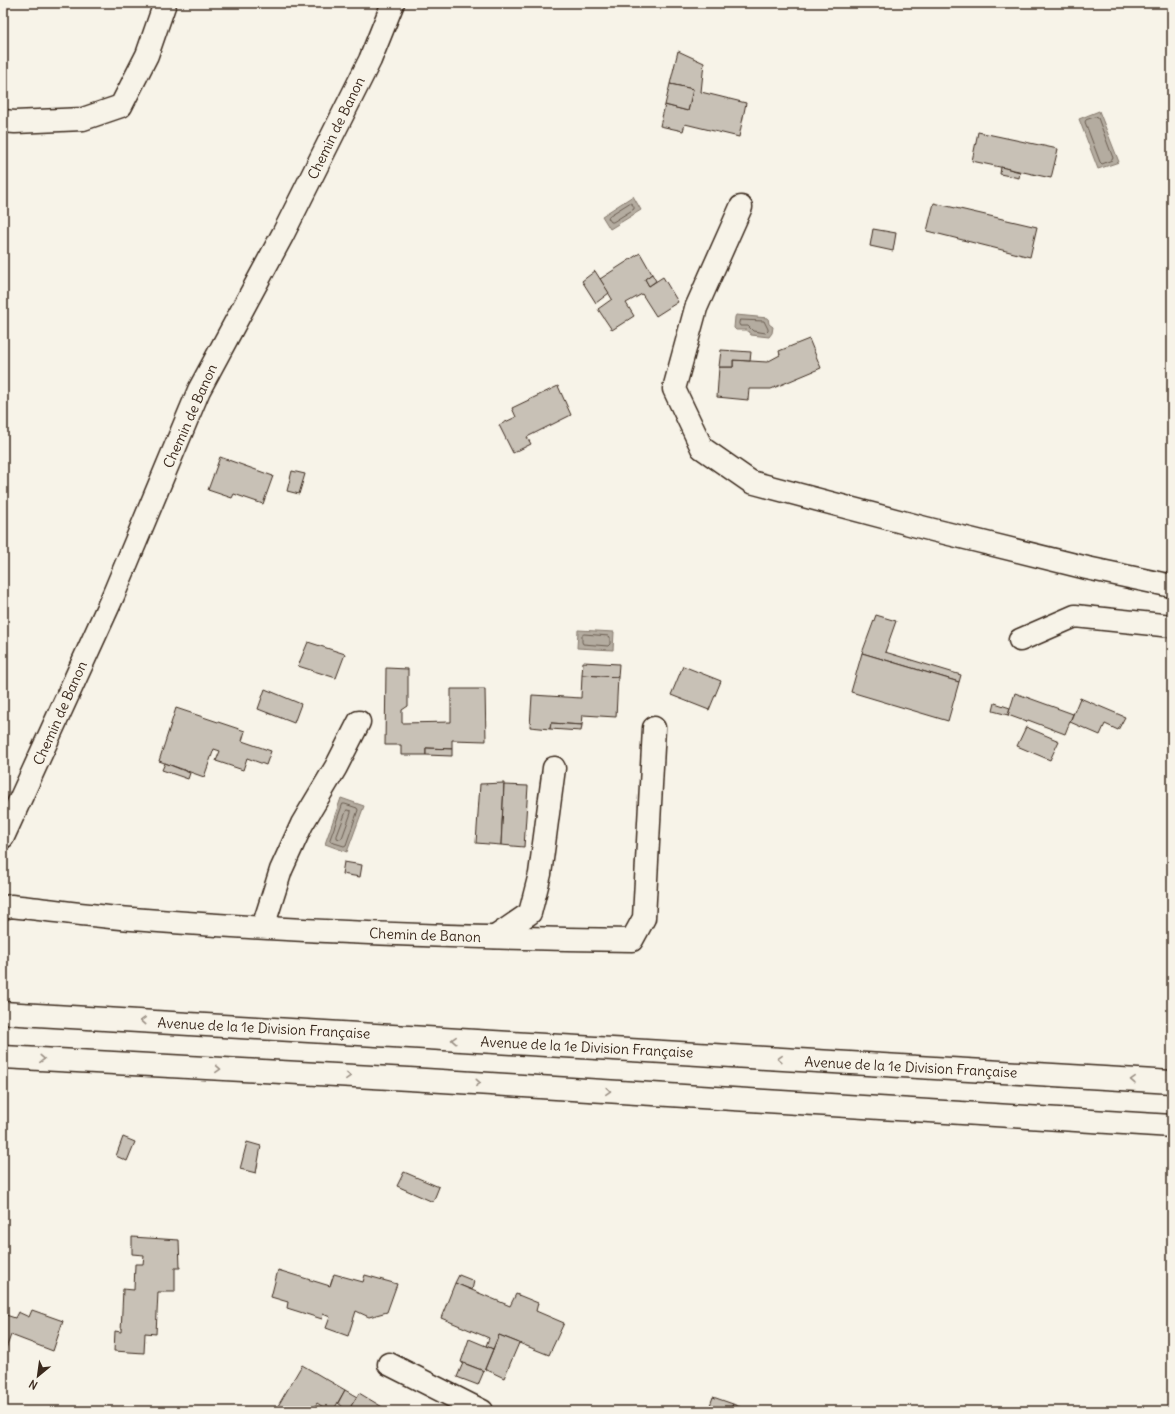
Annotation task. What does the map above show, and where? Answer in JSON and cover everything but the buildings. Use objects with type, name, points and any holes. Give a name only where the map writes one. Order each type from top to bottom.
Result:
[{"type":"main road","points":[[3,121],[15,122],[84,119],[121,106],[147,55],[165,3]]},
{"type":"main road","name":"Chemin de Banon","points":[[3,837],[113,596],[199,390],[283,234],[370,60],[393,3]]},
{"type":"main road","points":[[741,207],[696,308],[674,389],[702,448],[752,482],[948,534],[1087,568],[1172,586]]},
{"type":"main road","points":[[1020,640],[1075,616],[1172,626]]},
{"type":"main road","points":[[262,927],[281,870],[302,824],[336,767],[359,722]]},
{"type":"main road","name":"Chemin de Banon","points":[[3,908],[11,906],[132,919],[346,932],[632,940],[644,918],[654,728]]},
{"type":"main road","points":[[495,937],[530,913],[540,874],[554,768]]},
{"type":"main road","name":"Avenue de la 1e Division Française","points":[[3,1013],[1172,1082]]},
{"type":"main road","points":[[3,1057],[408,1079],[1172,1126]]},
{"type":"main road","points":[[389,1364],[482,1411]]},
{"type":"water","points":[[1099,111],[1119,162],[1098,169],[1079,119]]},
{"type":"water","points":[[633,196],[641,210],[610,229],[602,216]]},
{"type":"water","points":[[736,315],[768,318],[769,324],[773,327],[772,333],[769,337],[751,335],[747,330],[736,330],[734,328]]},
{"type":"water","points":[[578,630],[614,632],[613,650],[577,648]]},
{"type":"water","points":[[341,798],[364,806],[347,852],[325,844]]}]
